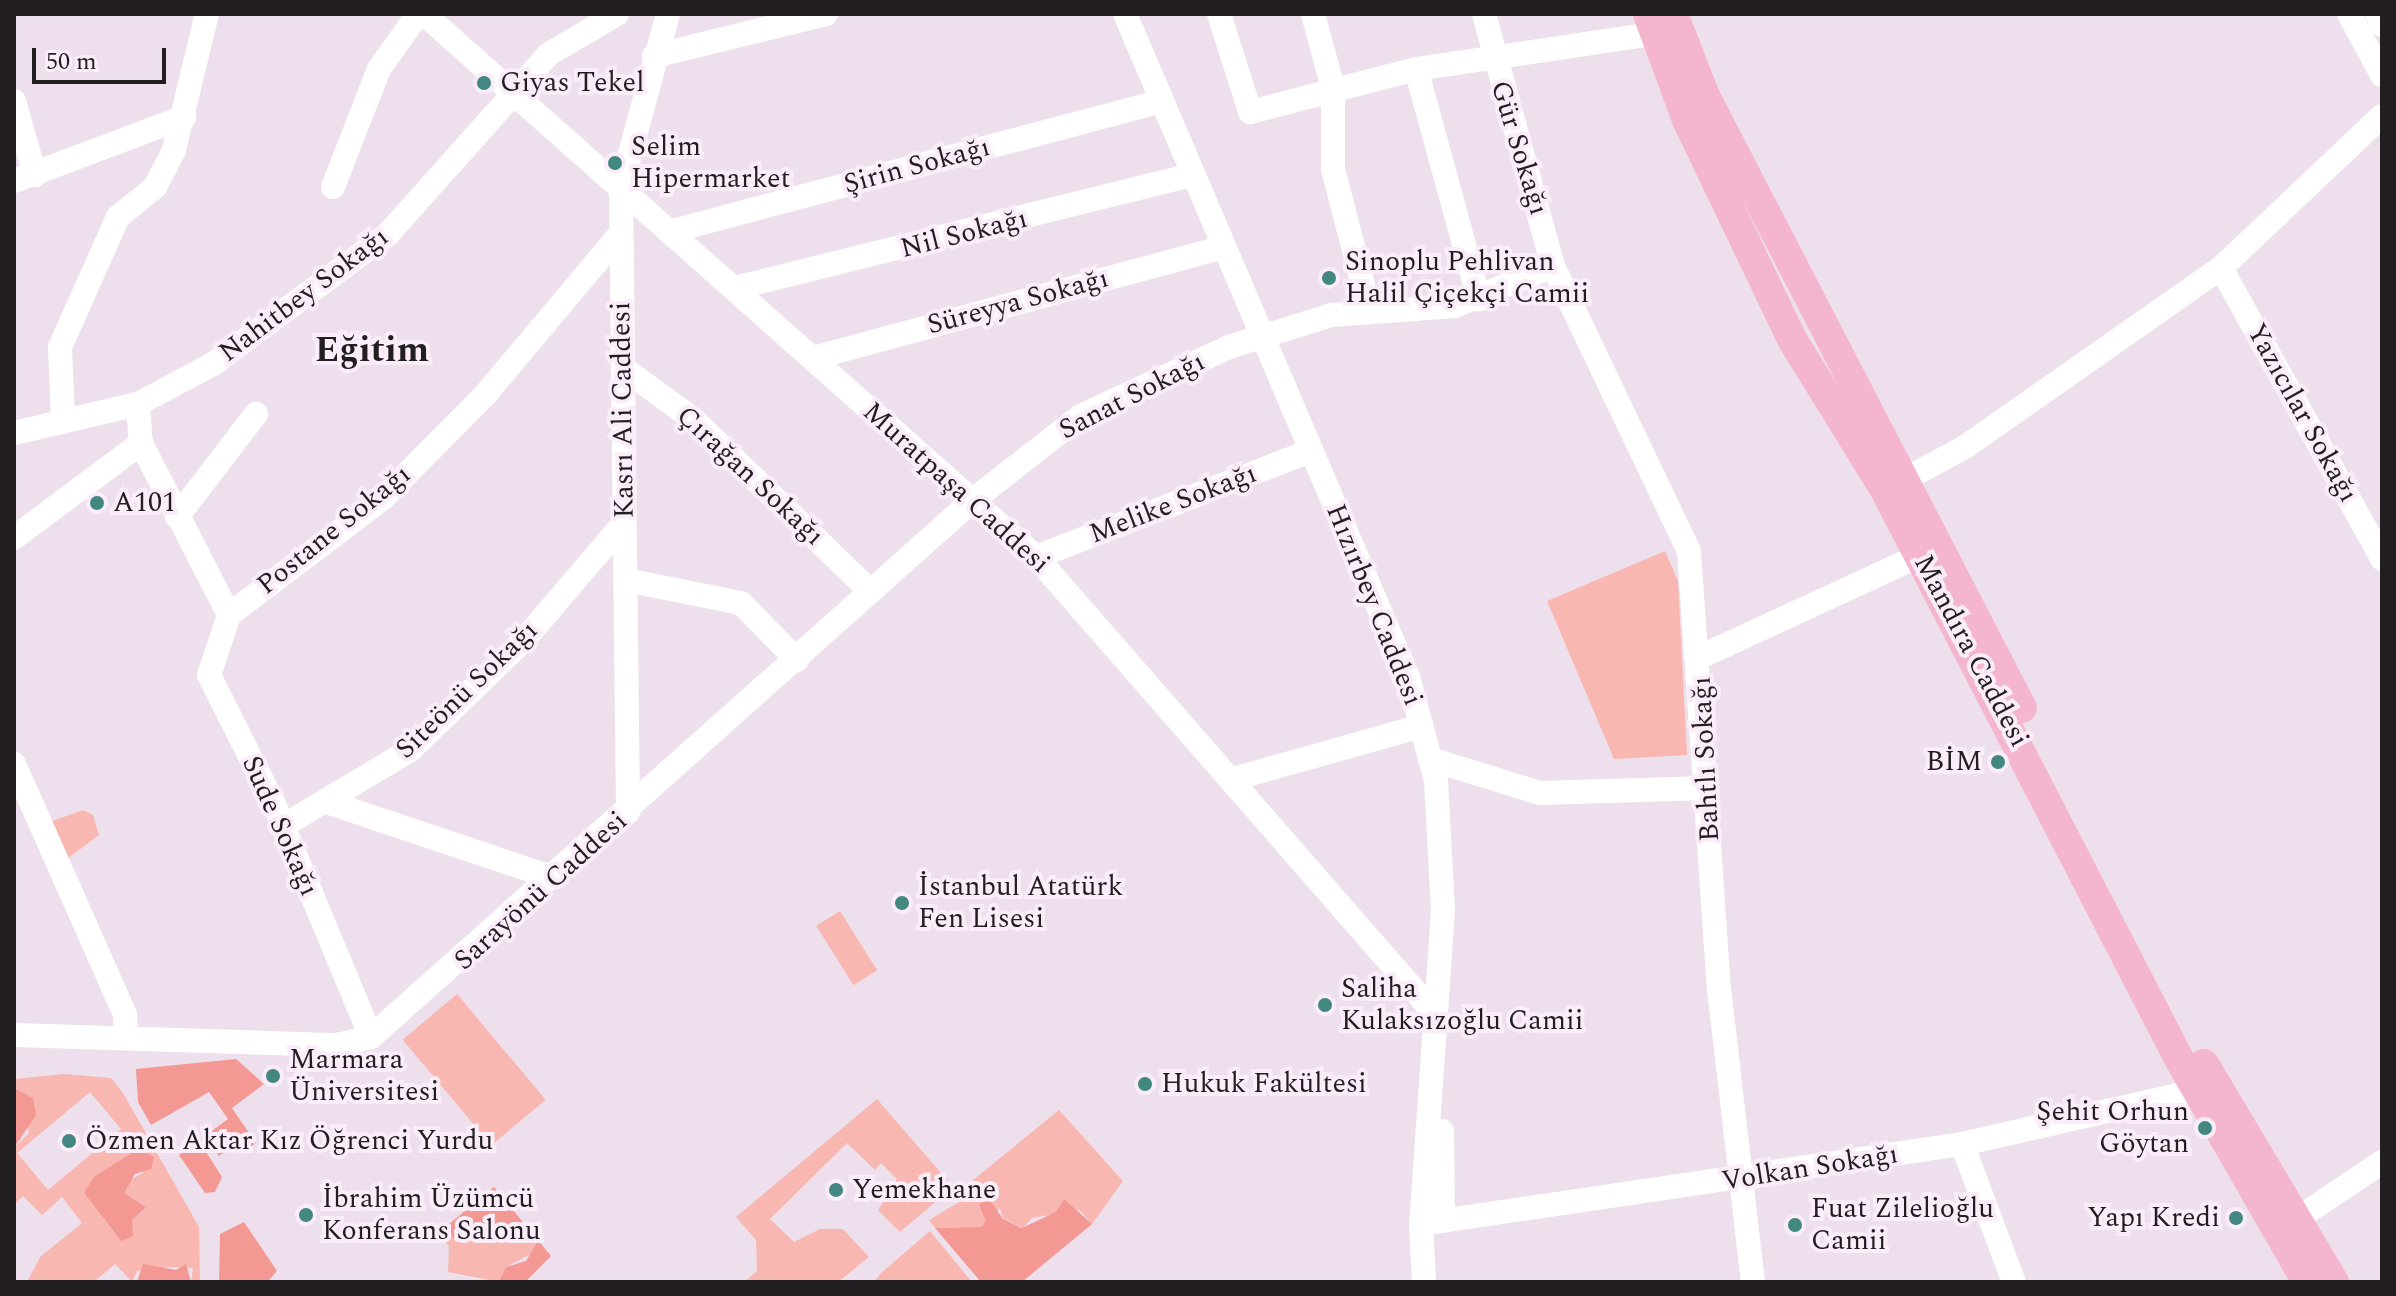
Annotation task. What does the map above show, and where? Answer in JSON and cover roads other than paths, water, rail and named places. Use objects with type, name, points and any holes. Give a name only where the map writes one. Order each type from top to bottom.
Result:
[{"type":"main road","name":"Mandıra Caddesi","points":[[1658,21],[1705,96],[1896,484],[2125,913],[2286,1226],[2307,1282]]},
{"type":"main road","name":"Mandıra Caddesi","points":[[1896,484],[1919,556],[2196,1091],[2286,1226],[2334,1282]]},
{"type":"street","points":[[63,422],[60,347],[80,294],[118,217],[155,187],[184,117],[207,14]]},
{"type":"street","points":[[333,187],[379,69],[418,14]]},
{"type":"street","name":"Muratpaşa Caddesi","points":[[424,14],[515,91],[1036,557],[1233,779],[1430,1009]]},
{"type":"street","name":"Nahitbey Sokağı","points":[[14,433],[138,404],[213,364],[388,234],[549,54],[617,14]]},
{"type":"street","name":"Kasrı Ali Caddesi","points":[[628,812],[621,187],[654,56],[668,14]]},
{"type":"street","points":[[654,56],[826,14]]},
{"type":"street","name":"Hızırbey Caddesi","points":[[1125,14],[1408,677],[1422,726],[1443,842],[1430,1009],[1432,1222]]},
{"type":"street","points":[[1219,14],[1250,112],[1333,88],[1416,69],[1491,59],[1658,21]]},
{"type":"street","points":[[1313,14],[1333,88],[1333,169],[1370,312]]},
{"type":"street","name":"Gür Sokağı","points":[[1484,14],[1491,59],[1553,266]]},
{"type":"street","points":[[2349,14],[2382,75]]},
{"type":"street","points":[[2377,14],[2382,25]]},
{"type":"street","points":[[1416,69],[1479,300]]},
{"type":"street","points":[[14,101],[24,178],[184,117]]},
{"type":"street","name":"Şirin Sokağı","points":[[672,231],[1162,101]]},
{"type":"street","points":[[1896,484],[2221,268],[2382,116]]},
{"type":"street","name":"Nil Sokağı","points":[[735,288],[1192,175]]},
{"type":"street","name":"Postane Sokağı","points":[[138,404],[141,443],[229,615],[383,498],[485,395],[621,233]]},
{"type":"street","name":"Süreyya Sokağı","points":[[813,358],[1223,247]]},
{"type":"street","points":[[1262,337],[1370,312],[1479,300],[1553,266]]},
{"type":"street","name":"Bahtlı Sokağı","points":[[1553,266],[1689,551],[1740,1179],[1753,1282]]},
{"type":"street","name":"Yazıcılar Sokağı","points":[[2221,268],[2382,559]]},
{"type":"street","name":"Sanat Sokağı","points":[[973,500],[1081,416],[1262,337]]},
{"type":"street","name":"Çırağan Sokağı","points":[[623,368],[705,429],[871,592]]},
{"type":"street","points":[[177,517],[256,414]]},
{"type":"street","points":[[14,538],[141,443]]},
{"type":"street","name":"Melike Sokağı","points":[[1036,557],[1311,451]]},
{"type":"street","name":"Sarayönü Caddesi","points":[[14,1035],[126,1034],[337,1045],[371,1037],[628,812],[973,500]]},
{"type":"street","name":"Siteönü Sokağı","points":[[283,826],[330,803],[409,751],[524,640],[624,523]]},
{"type":"street","points":[[1700,657],[1919,556]]},
{"type":"street","points":[[626,580],[741,603],[797,660]]},
{"type":"street","name":"Sude Sokağı","points":[[229,615],[209,675],[283,826],[371,1037]]},
{"type":"street","points":[[1233,779],[1422,726]]},
{"type":"street","points":[[1430,759],[1540,793],[1707,788]]},
{"type":"street","points":[[14,764],[125,1015],[126,1034]]},
{"type":"street","points":[[330,803],[554,878]]},
{"type":"street","name":"Hızırbey Caddesi","points":[[1424,1282],[1432,1222],[1430,1009]]},
{"type":"street","name":"Volkan Sokağı","points":[[1432,1222],[1962,1144],[2196,1091]]},
{"type":"street","points":[[1962,1144],[2014,1282]]},
{"type":"street","points":[[2286,1226],[2382,1162]]},
{"type":"place","name":"Giyas Tekel","points":[[484,83]]},
{"type":"place","name":"Selim Hipermarket","points":[[615,163]]},
{"type":"place","name":"Sinoplu Pehlivan Halil Çiçekçi Camii","points":[[1329,278]]},
{"type":"place","name":"A101","points":[[97,503]]},
{"type":"place","name":"BİM","points":[[1998,762]]},
{"type":"place","name":"İstanbul Atatürk Fen Lisesi","points":[[902,903]]},
{"type":"place","name":"Saliha Kulaksızoğlu Camii","points":[[1325,1005]]},
{"type":"place","name":"Marmara Üniversitesi","points":[[273,1076]]},
{"type":"place","name":"Hukuk Fakültesi","points":[[1145,1084]]},
{"type":"place","name":"Şehit Orhun Göytan","points":[[2205,1128]]},
{"type":"place","name":"Özmen Aktar Kız Öğrenci Yurdu","points":[[69,1141]]},
{"type":"place","name":"Yemekhane","points":[[836,1190]]},
{"type":"place","name":"İbrahim Üzümcü Konferans Salonu","points":[[306,1215]]},
{"type":"place","name":"Yapı Kredi","points":[[2236,1218]]},
{"type":"place","name":"Fuat Zilelioğlu Camii","points":[[1795,1225]]},
{"type":"district","name":"Eğitim","points":[[372,351]]}]
